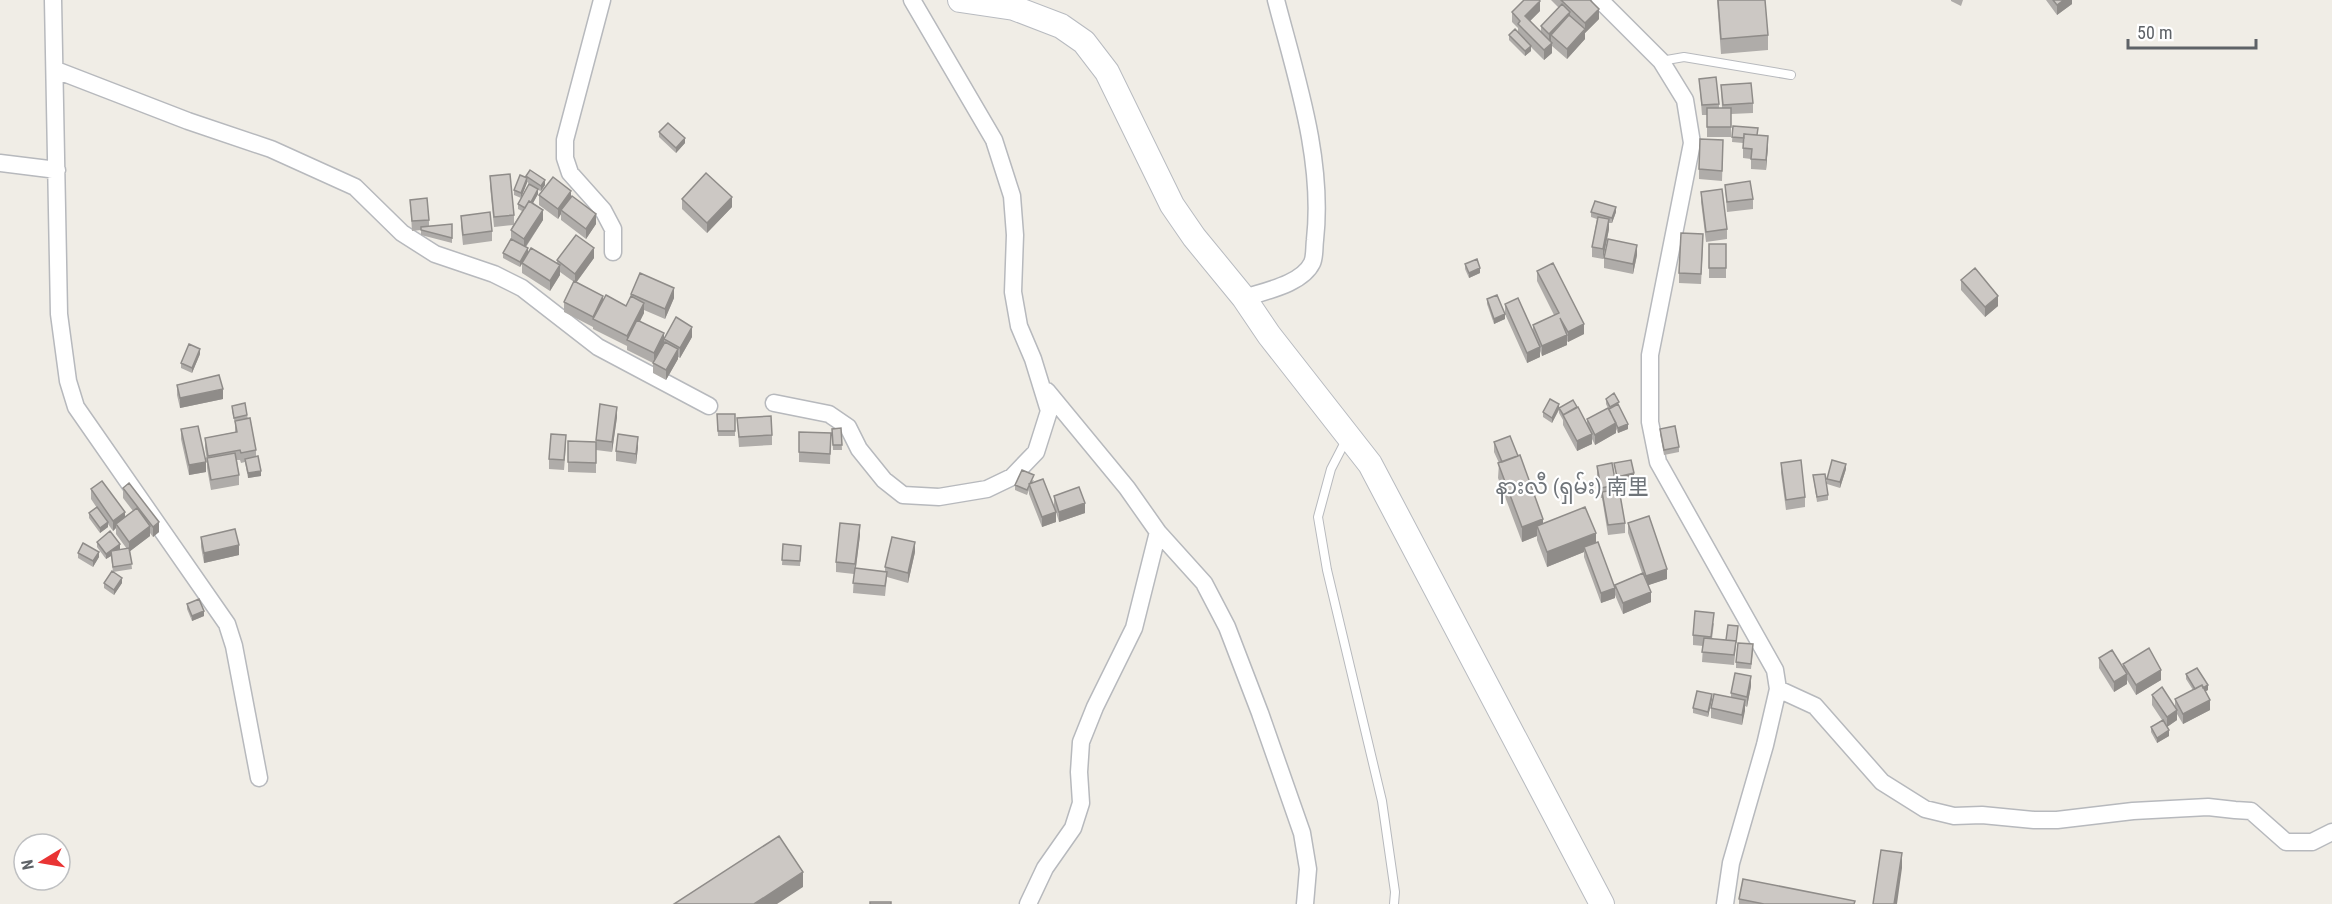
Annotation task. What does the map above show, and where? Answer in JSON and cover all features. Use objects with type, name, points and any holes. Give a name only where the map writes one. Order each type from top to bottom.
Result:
[{"type":"main road","points":[[960,0],[1014,8],[1060,26],[1084,42],[1107,72],[1172,205],[1194,237],[1244,298],[1269,335],[1370,464],[1602,904]]},
{"type":"street","points":[[53,0],[59,314],[68,381],[76,407],[227,624],[234,646],[260,778]]},
{"type":"street","points":[[602,0],[565,140],[565,158],[570,173],[603,210],[614,229],[613,252]]},
{"type":"street","points":[[774,403],[829,414],[848,427],[859,449],[884,480],[903,495],[939,497],[987,489],[1012,477],[1036,452],[1049,411],[1042,385],[1019,326],[1013,292],[1015,235],[1012,196],[994,140],[912,0]]},
{"type":"street","points":[[1244,298],[1295,281],[1312,263],[1316,230],[1315,177],[1302,99],[1276,0]]},
{"type":"street","points":[[1600,0],[1661,61],[1685,100],[1692,143],[1650,355],[1650,422],[1658,462],[1775,670],[1778,689],[1765,745],[1731,863],[1725,904]]},
{"type":"street","points":[[56,70],[188,121],[271,149],[355,187],[402,233],[435,254],[494,274],[522,288],[598,347],[709,406]]},
{"type":"street","points":[[0,163],[57,170]]},
{"type":"street","points":[[1042,385],[1127,488],[1158,532],[1204,583],[1227,627],[1260,712],[1302,833],[1308,869],[1305,904]]},
{"type":"street","points":[[1028,904],[1045,867],[1074,828],[1082,803],[1078,772],[1081,742],[1095,707],[1134,628],[1158,532]]},
{"type":"street","points":[[1778,689],[1815,706],[1882,783],[1925,809],[1954,816],[1982,815],[2057,820],[2133,810],[2208,807],[2251,811],[2286,842],[2312,842],[2332,832]]},
{"type":"lane","points":[[1661,61],[1684,57],[1791,75]]},
{"type":"lane","points":[[1348,436],[1331,469],[1318,517],[1327,570],[1382,801],[1395,892],[1394,904]]},
{"type":"building","points":[[1524,0],[1540,1],[1525,16],[1552,43],[1544,50],[1518,24],[1520,21],[1512,12]]},
{"type":"building","points":[[1561,0],[1590,0],[1599,9],[1585,23]]},
{"type":"building","points":[[1718,0],[1765,0],[1768,35],[1721,39]]},
{"type":"building","points":[[2053,0],[2064,0],[2057,5]]},
{"type":"building","points":[[1562,4],[1570,12],[1549,34],[1541,26]]},
{"type":"building","points":[[1569,15],[1585,29],[1567,49],[1551,35]]},
{"type":"building","points":[[1515,29],[1531,46],[1525,51],[1509,35]]},
{"type":"building","points":[[1716,77],[1719,104],[1702,105],[1699,79]]},
{"type":"building","points":[[1751,83],[1753,103],[1723,105],[1721,85]]},
{"type":"building","points":[[1707,108],[1731,108],[1731,127],[1707,127]]},
{"type":"building","points":[[668,123],[685,138],[676,148],[659,132]]},
{"type":"building","points":[[1733,126],[1758,128],[1757,135],[1744,134],[1744,138],[1732,137]]},
{"type":"building","points":[[1744,134],[1768,136],[1766,160],[1751,159],[1752,149],[1743,148]]},
{"type":"building","points":[[1700,139],[1723,140],[1722,171],[1699,169]]},
{"type":"building","points":[[530,170],[545,180],[541,186],[526,176]]},
{"type":"building","points":[[706,173],[732,197],[707,223],[682,199]]},
{"type":"building","points":[[510,174],[514,215],[494,217],[490,176]]},
{"type":"building","points":[[520,175],[527,178],[521,193],[514,190]]},
{"type":"building","points":[[553,177],[571,191],[558,209],[539,195]]},
{"type":"building","points":[[1750,181],[1753,199],[1727,202],[1725,185]]},
{"type":"building","points":[[529,184],[538,189],[525,208],[518,204]]},
{"type":"building","points":[[1722,189],[1727,229],[1706,232],[1701,192]]},
{"type":"building","points":[[572,196],[596,214],[586,229],[561,210]]},
{"type":"building","points":[[427,198],[429,220],[412,221],[410,200]]},
{"type":"building","points":[[529,201],[543,210],[524,239],[511,230]]},
{"type":"building","points":[[1595,201],[1616,207],[1612,218],[1591,212]]},
{"type":"building","points":[[490,212],[492,231],[463,235],[461,216]]},
{"type":"building","points":[[1598,217],[1609,219],[1603,249],[1592,247]]},
{"type":"building","points":[[452,224],[452,238],[421,230],[421,227]]},
{"type":"building","points":[[1681,233],[1703,234],[1701,274],[1679,273]]},
{"type":"building","points":[[576,235],[594,248],[575,274],[557,260]]},
{"type":"building","points":[[511,239],[528,248],[520,262],[503,253]]},
{"type":"building","points":[[1608,239],[1637,245],[1633,264],[1604,258]]},
{"type":"building","points":[[1709,244],[1726,244],[1726,268],[1709,268]]},
{"type":"building","points":[[531,248],[560,265],[550,281],[522,263]]},
{"type":"building","points":[[1477,259],[1480,268],[1469,273],[1465,264]]},
{"type":"building","points":[[1553,263],[1584,324],[1568,332],[1560,318],[1567,335],[1542,346],[1533,325],[1559,313],[1537,271]]},
{"type":"building","points":[[1975,268],[1998,296],[1985,307],[1961,280]]},
{"type":"building","points":[[640,273],[674,288],[665,309],[631,294]]},
{"type":"building","points":[[574,281],[603,296],[593,317],[564,302]]},
{"type":"building","points":[[606,295],[626,306],[631,296],[644,303],[627,336],[593,319]]},
{"type":"building","points":[[1497,295],[1505,314],[1494,319],[1487,299]]},
{"type":"building","points":[[1518,298],[1540,347],[1527,353],[1505,304]]},
{"type":"building","points":[[676,317],[692,327],[680,348],[664,339]]},
{"type":"building","points":[[637,320],[664,333],[654,353],[627,340]]},
{"type":"building","points":[[665,342],[678,349],[666,370],[653,363]]},
{"type":"building","points":[[189,344],[200,349],[192,368],[181,363]]},
{"type":"building","points":[[219,375],[223,389],[180,398],[177,385]]},
{"type":"building","points":[[1614,393],[1619,402],[1610,407],[1606,399]]},
{"type":"building","points":[[1550,399],[1559,404],[1552,418],[1543,412]]},
{"type":"building","points":[[1573,400],[1577,407],[1563,415],[1559,408]]},
{"type":"building","points":[[245,403],[247,415],[234,418],[232,406]]},
{"type":"building","points":[[600,404],[617,407],[612,442],[596,440]]},
{"type":"building","points":[[1618,404],[1628,424],[1618,428],[1609,409]]},
{"type":"building","points":[[1578,407],[1592,434],[1577,441],[1563,415]]},
{"type":"building","points":[[1608,408],[1616,423],[1595,435],[1587,419]]},
{"type":"building","points":[[717,414],[735,414],[735,431],[718,431]]},
{"type":"building","points":[[771,416],[772,435],[739,437],[737,418]]},
{"type":"building","points":[[250,418],[256,450],[241,453],[240,450],[208,456],[205,438],[237,432],[235,421]]},
{"type":"building","points":[[198,426],[206,462],[189,465],[181,429]]},
{"type":"building","points":[[1675,426],[1679,447],[1664,450],[1660,429]]},
{"type":"building","points":[[841,428],[842,445],[833,445],[832,429]]},
{"type":"building","points":[[799,432],[831,433],[830,454],[799,452]]},
{"type":"building","points":[[551,434],[566,435],[564,460],[549,459]]},
{"type":"building","points":[[618,434],[638,437],[636,454],[616,451]]},
{"type":"building","points":[[1510,436],[1518,456],[1502,462],[1494,442]]},
{"type":"building","points":[[568,441],[596,442],[596,463],[568,462]]},
{"type":"building","points":[[235,453],[239,475],[211,480],[207,458]]},
{"type":"building","points":[[1520,455],[1543,519],[1522,527],[1498,463]]},
{"type":"building","points":[[258,456],[261,471],[248,473],[245,459]]},
{"type":"building","points":[[1631,460],[1634,473],[1617,477],[1614,463]]},
{"type":"building","points":[[1801,460],[1805,497],[1786,500],[1781,463]]},
{"type":"building","points":[[1832,460],[1846,464],[1840,482],[1827,479]]},
{"type":"building","points":[[1612,463],[1616,485],[1601,488],[1597,466]]},
{"type":"building","points":[[1022,470],[1034,475],[1027,490],[1015,485]]},
{"type":"building","points":[[1825,474],[1828,495],[1817,497],[1813,475]]},
{"type":"building","points":[[1043,479],[1056,512],[1042,517],[1029,484]]},
{"type":"building","points":[[102,481],[125,512],[113,521],[91,489]]},
{"type":"building","points":[[129,483],[159,522],[153,527],[123,488]]},
{"type":"building","points":[[1079,487],[1085,503],[1059,512],[1054,496]]},
{"type":"building","points":[[1619,489],[1625,523],[1608,525],[1602,492]]},
{"type":"building","points":[[97,507],[108,522],[100,528],[89,513]]},
{"type":"building","points":[[1585,507],[1596,533],[1547,552],[1537,526]]},
{"type":"building","points":[[137,508],[150,526],[129,542],[116,524]]},
{"type":"building","points":[[1649,516],[1667,569],[1646,576],[1628,523]]},
{"type":"building","points":[[840,523],[860,525],[855,564],[836,562]]},
{"type":"building","points":[[235,529],[239,545],[204,553],[201,537]]},
{"type":"building","points":[[110,531],[120,544],[106,554],[97,542]]},
{"type":"building","points":[[892,537],[915,542],[908,573],[885,567]]},
{"type":"building","points":[[1598,542],[1615,588],[1601,593],[1584,547]]},
{"type":"building","points":[[83,543],[99,552],[93,561],[78,553]]},
{"type":"building","points":[[783,544],[801,546],[800,561],[782,560]]},
{"type":"building","points":[[129,548],[132,564],[113,567],[111,551]]},
{"type":"building","points":[[855,568],[887,572],[885,586],[853,583]]},
{"type":"building","points":[[112,571],[122,578],[114,590],[104,583]]},
{"type":"building","points":[[1643,573],[1651,592],[1623,603],[1615,585]]},
{"type":"building","points":[[199,599],[204,611],[192,616],[187,604]]},
{"type":"building","points":[[1695,611],[1714,613],[1711,637],[1693,635]]},
{"type":"building","points":[[1728,625],[1738,626],[1736,643],[1736,641],[1726,640]]},
{"type":"building","points":[[1704,638],[1736,641],[1734,655],[1702,652]]},
{"type":"building","points":[[1738,643],[1753,644],[1751,664],[1736,662]]},
{"type":"building","points":[[2149,648],[2161,670],[2136,685],[2123,664]]},
{"type":"building","points":[[2112,650],[2127,674],[2114,682],[2099,658]]},
{"type":"building","points":[[2197,668],[2208,685],[2195,689],[2186,674]]},
{"type":"building","points":[[1735,673],[1751,676],[1747,697],[1731,693]]},
{"type":"building","points":[[2202,685],[2210,700],[2183,714],[2175,699]]},
{"type":"building","points":[[2162,687],[2177,710],[2167,717],[2152,695]]},
{"type":"building","points":[[1697,691],[1712,694],[1708,712],[1693,708]]},
{"type":"building","points":[[1714,694],[1745,700],[1742,715],[1711,708]]},
{"type":"building","points":[[2163,720],[2169,730],[2157,738],[2151,727]]},
{"type":"building","points":[[779,836],[803,872],[754,904],[674,904]]},
{"type":"building","points":[[1881,850],[1902,853],[1894,904],[1873,904]]},
{"type":"building","points":[[1743,879],[1855,901],[1854,904],[1764,904],[1739,899]]},
{"type":"building","points":[[870,902],[891,902],[891,904],[870,904]]},
{"type":"district","name":"နားလီ (ရှမ်း) 南里","points":[[1572,487]]}]
